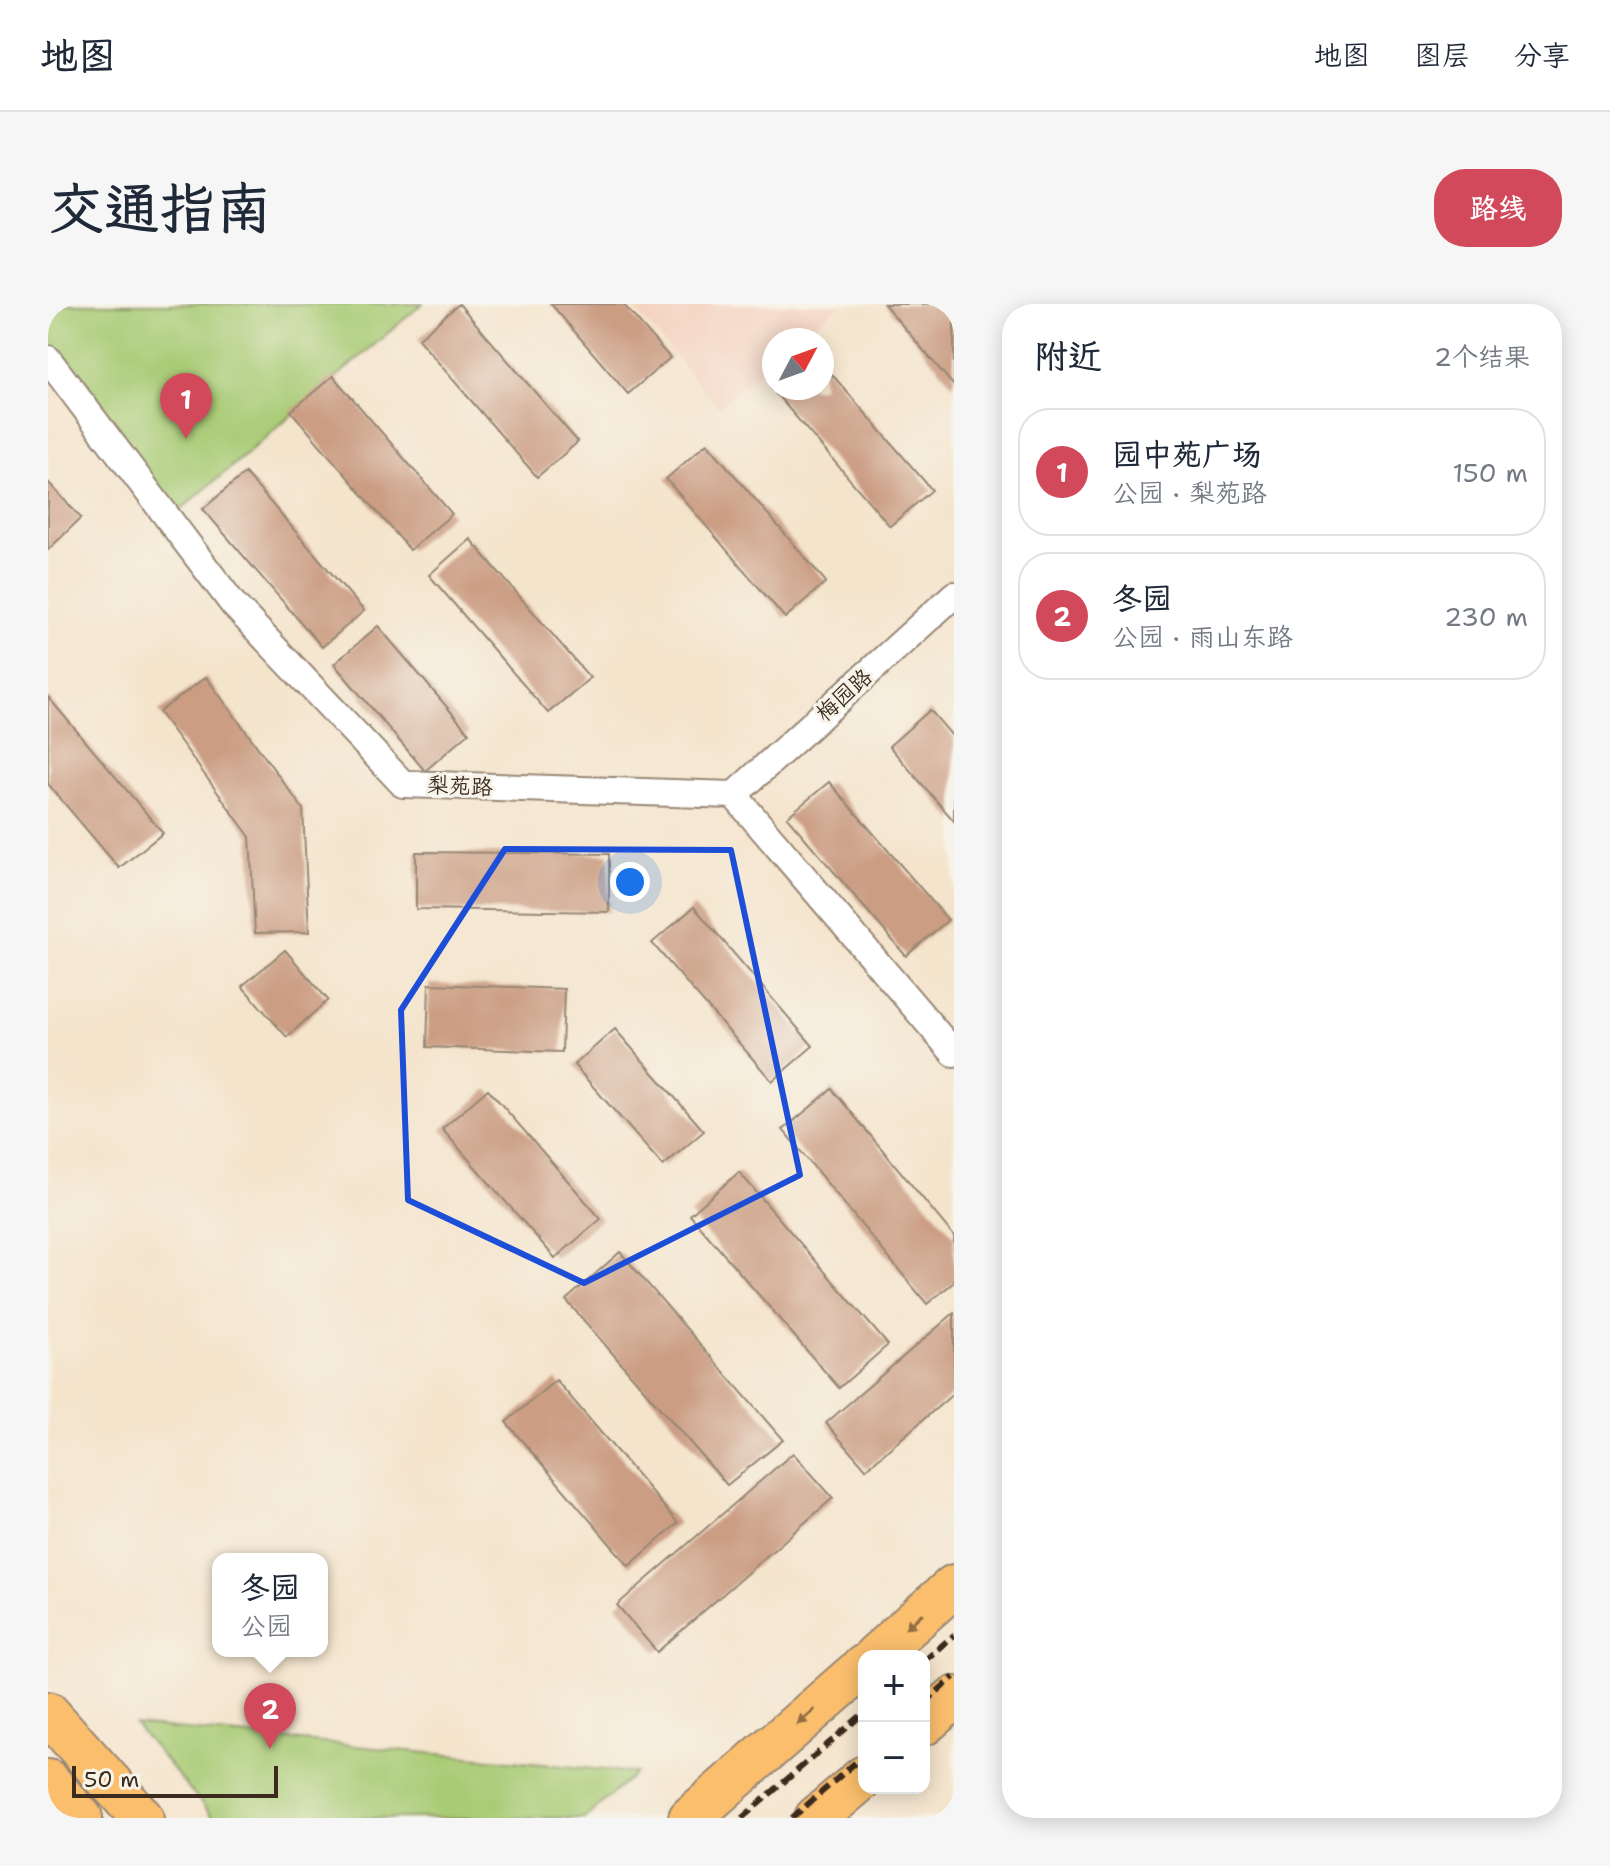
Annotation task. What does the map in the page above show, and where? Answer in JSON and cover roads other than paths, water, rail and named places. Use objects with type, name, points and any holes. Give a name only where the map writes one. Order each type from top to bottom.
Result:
[{"type":"main road","points":[[882,1650],[954,1586]]},
{"type":"main road","points":[[690,1818],[858,1671]]},
{"type":"main road","points":[[926,1722],[954,1698]]},
{"type":"main road","points":[[48,1713],[142,1818]]},
{"type":"main road","points":[[48,1781],[81,1818]]},
{"type":"main road","points":[[816,1818],[858,1782]]},
{"type":"street","name":"梨苑路","points":[[48,359],[233,604],[403,784],[734,795]]},
{"type":"street","name":"梅园路","points":[[734,795],[954,595]]},
{"type":"street","points":[[734,795],[954,1053]]},
{"type":"railway","points":[[930,1656],[954,1635]]},
{"type":"railway","points":[[930,1698],[954,1677]]},
{"type":"railway","points":[[742,1818],[858,1718]]},
{"type":"railway","points":[[792,1818],[858,1760]]},
{"type":"place","name":"园中苑广场","points":[[186,439]]},
{"type":"place","name":"冬园","points":[[270,1749]]}]
